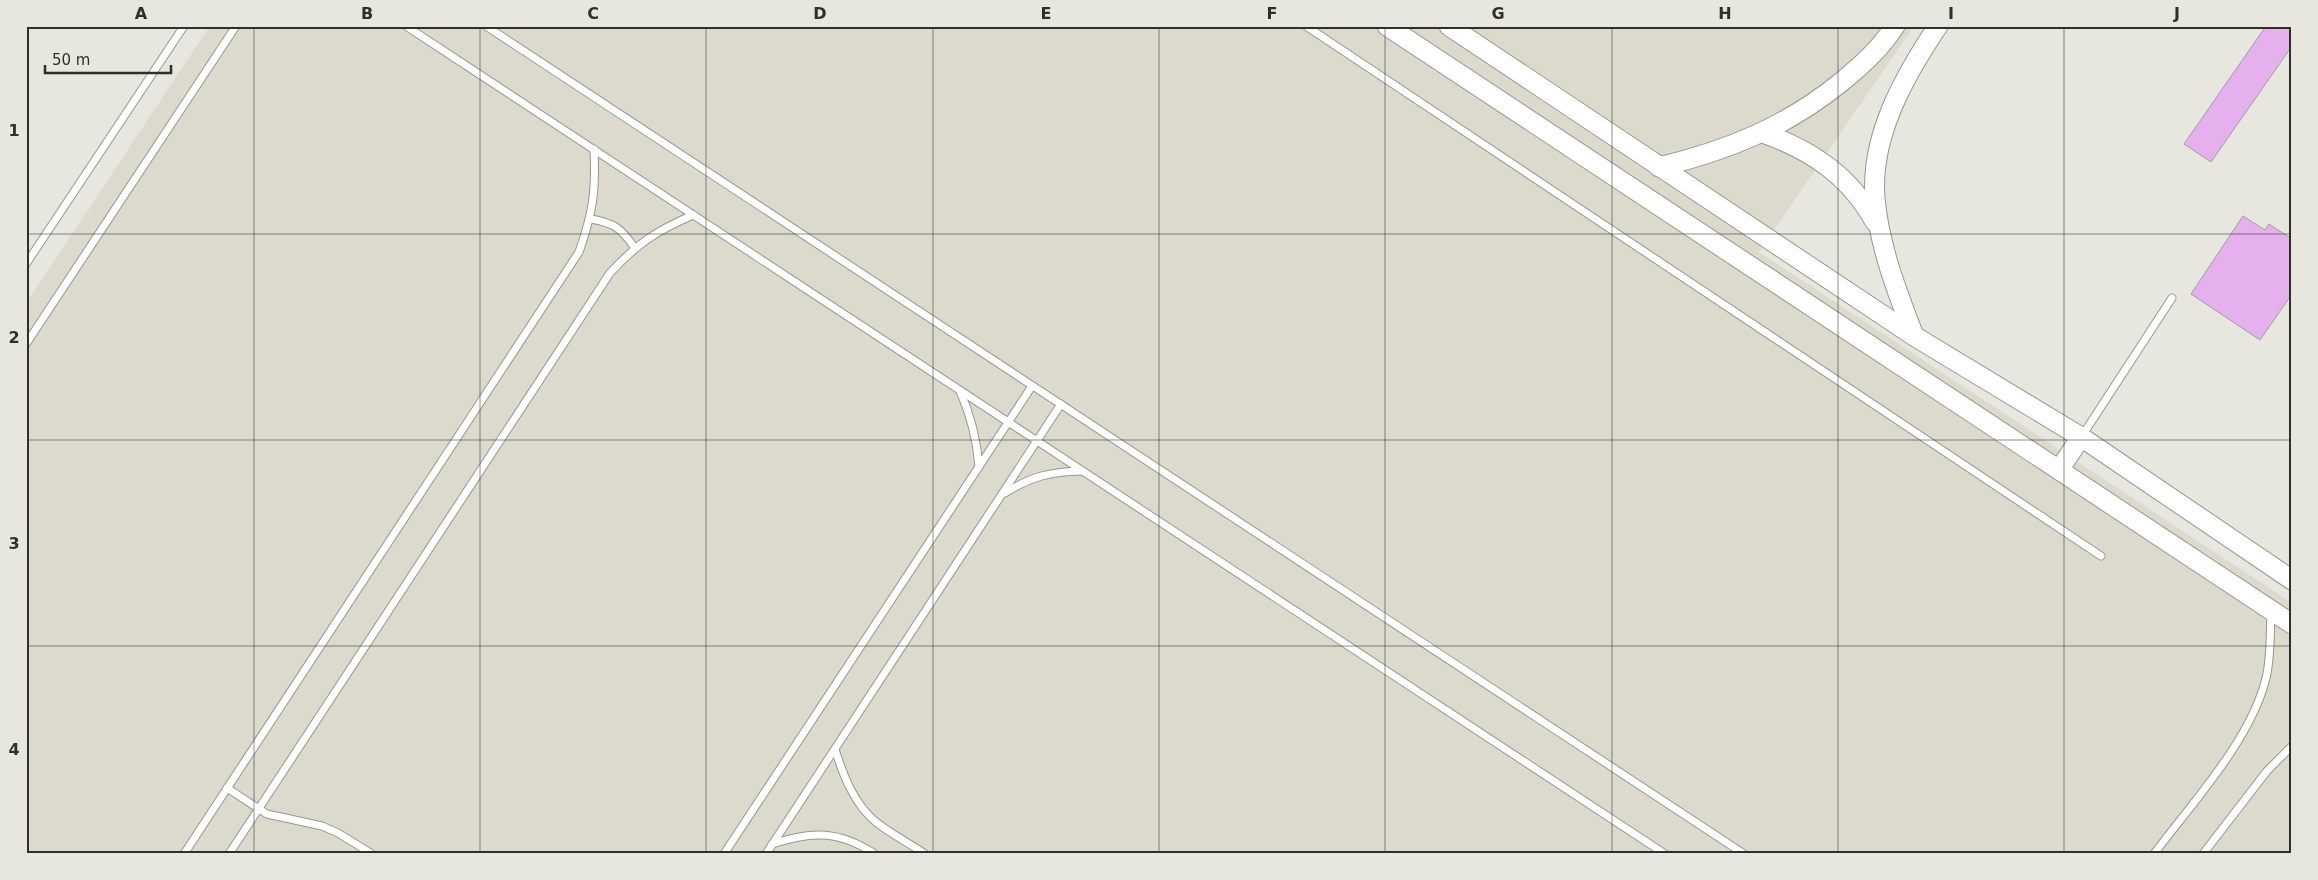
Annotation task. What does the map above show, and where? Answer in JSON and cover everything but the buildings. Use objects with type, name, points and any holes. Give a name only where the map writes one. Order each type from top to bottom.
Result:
[{"type":"street","points":[[1387,26],[2292,624]]},
{"type":"street","points":[[1449,26],[1914,336],[2081,437],[2292,580]]},
{"type":"street","points":[[1659,167],[1720,150],[1763,133],[1804,110],[1862,65],[1885,41],[1895,26]]},
{"type":"street","points":[[1914,336],[1895,284],[1881,232],[1875,188],[1876,162],[1884,129],[1909,74],[1938,26]]},
{"type":"street","points":[[1763,133],[1804,150],[1833,169],[1852,187],[1868,208],[1881,232]]},
{"type":"street","points":[[2059,470],[2081,437]]},
{"type":"lane","points":[[26,264],[184,26]]},
{"type":"lane","points":[[26,344],[236,26]]},
{"type":"lane","points":[[406,26],[1665,854]]},
{"type":"lane","points":[[486,26],[1744,854]]},
{"type":"lane","points":[[1306,26],[2101,556]]},
{"type":"lane","points":[[184,854],[579,252],[591,219],[596,184],[594,149]]},
{"type":"lane","points":[[229,854],[610,273],[634,248],[662,228],[694,215]]},
{"type":"lane","points":[[591,219],[609,222],[624,232],[634,248]]},
{"type":"lane","points":[[2081,437],[2172,298]]},
{"type":"lane","points":[[724,854],[1032,386]]},
{"type":"lane","points":[[960,390],[970,414],[977,440],[979,466]]},
{"type":"lane","points":[[766,854],[1061,404]]},
{"type":"lane","points":[[1002,494],[1027,480],[1045,474],[1082,471]]},
{"type":"lane","points":[[2154,854],[2229,753],[2253,716],[2267,677],[2272,610]]},
{"type":"lane","points":[[2203,854],[2266,771],[2292,746]]},
{"type":"lane","points":[[834,749],[843,776],[857,800],[875,821],[924,854]]},
{"type":"lane","points":[[227,788],[258,809],[274,817],[322,826],[338,833],[372,854]]},
{"type":"lane","points":[[772,844],[800,835],[830,835],[859,843],[875,854]]},
{"type":"shaded area","points":[[210,26],[1914,26],[1759,252],[2292,603],[2292,854],[26,854],[26,303]]}]
